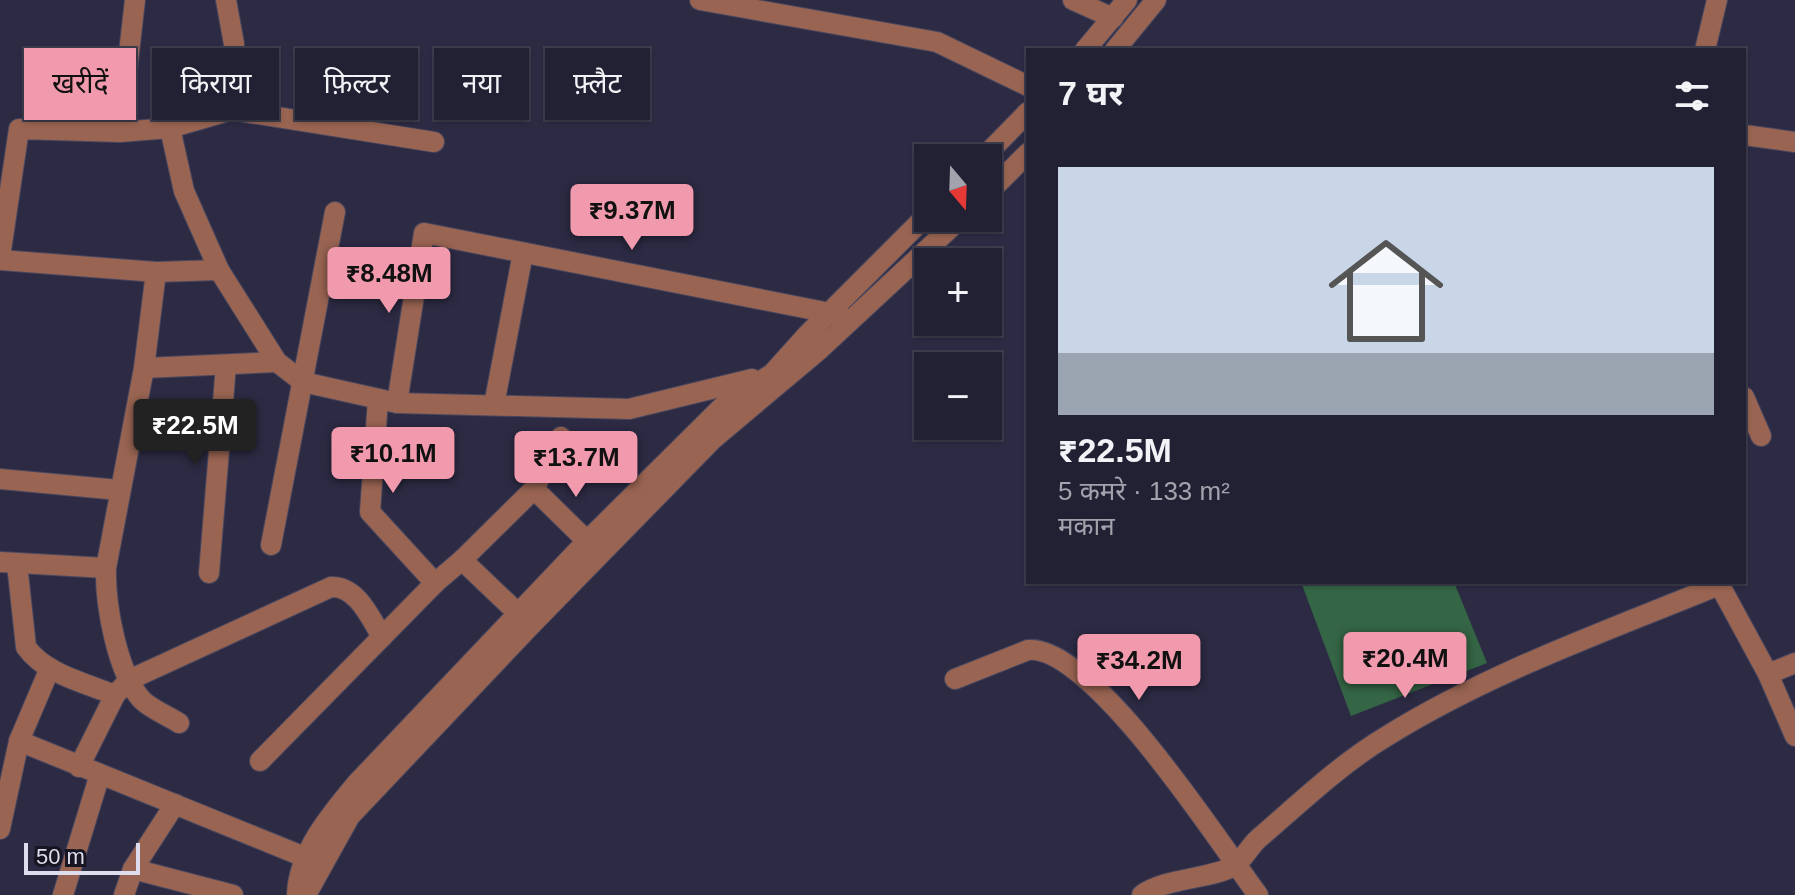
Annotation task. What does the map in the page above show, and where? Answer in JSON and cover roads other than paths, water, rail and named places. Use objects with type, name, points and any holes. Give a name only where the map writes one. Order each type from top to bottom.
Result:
[{"type":"street","points":[[120,132],[135,0]]},
{"type":"street","points":[[226,0],[234,48]]},
{"type":"street","points":[[700,0],[753,5],[937,42],[1026,85]]},
{"type":"street","points":[[1073,0],[1113,18]]},
{"type":"street","points":[[1087,48],[1127,0]]},
{"type":"street","points":[[1117,48],[1156,0]]},
{"type":"street","points":[[1705,48],[1717,0]]},
{"type":"street","points":[[997,144],[1026,114]]},
{"type":"street","points":[[279,117],[434,142]]},
{"type":"street","points":[[198,120],[170,128],[120,132],[9,131],[0,258],[156,272],[219,270]]},
{"type":"street","points":[[170,128],[184,191],[219,270],[277,362],[303,382],[388,401],[629,409],[777,377]]},
{"type":"street","points":[[1746,135],[1795,142]]},
{"type":"street","points":[[1002,179],[1026,155]]},
{"type":"street","points":[[271,545],[335,212]]},
{"type":"street","points":[[524,620],[777,377],[831,313],[914,228]]},
{"type":"street","points":[[297,895],[297,882],[307,858],[344,811],[417,749],[587,541],[729,400],[777,377],[854,318],[946,232]]},
{"type":"street","points":[[435,583],[370,512],[388,401],[424,233],[854,318]]},
{"type":"street","points":[[494,405],[523,253]]},
{"type":"street","points":[[122,688],[105,595],[106,568],[144,368],[156,272]]},
{"type":"street","points":[[144,368],[277,362]]},
{"type":"street","points":[[209,573],[226,365]]},
{"type":"street","points":[[1746,402],[1761,436]]},
{"type":"street","points":[[260,761],[435,583],[534,489],[561,437]]},
{"type":"street","points":[[0,479],[119,490]]},
{"type":"street","points":[[534,489],[587,541]]},
{"type":"street","points":[[462,560],[524,620]]},
{"type":"street","points":[[106,568],[9,563],[26,647],[45,665],[122,688],[179,723]]},
{"type":"street","points":[[1142,895],[1159,887],[1236,865],[1253,843],[1348,762],[1386,736],[1493,678],[1716,584]]},
{"type":"street","points":[[1719,584],[1768,674],[1795,736]]},
{"type":"street","points":[[79,767],[122,688],[331,587],[343,587],[352,593],[382,637]]},
{"type":"street","points":[[955,679],[1028,650],[1049,652],[1076,669],[1114,705],[1214,830],[1258,895]]},
{"type":"street","points":[[1768,674],[1795,663]]},
{"type":"street","points":[[0,829],[19,741],[45,665]]},
{"type":"street","points":[[19,741],[307,858]]},
{"type":"street","points":[[63,895],[100,774]]},
{"type":"street","points":[[124,895],[133,869],[175,804]]},
{"type":"street","points":[[306,895],[344,811]]},
{"type":"street","points":[[133,869],[233,895]]}]
